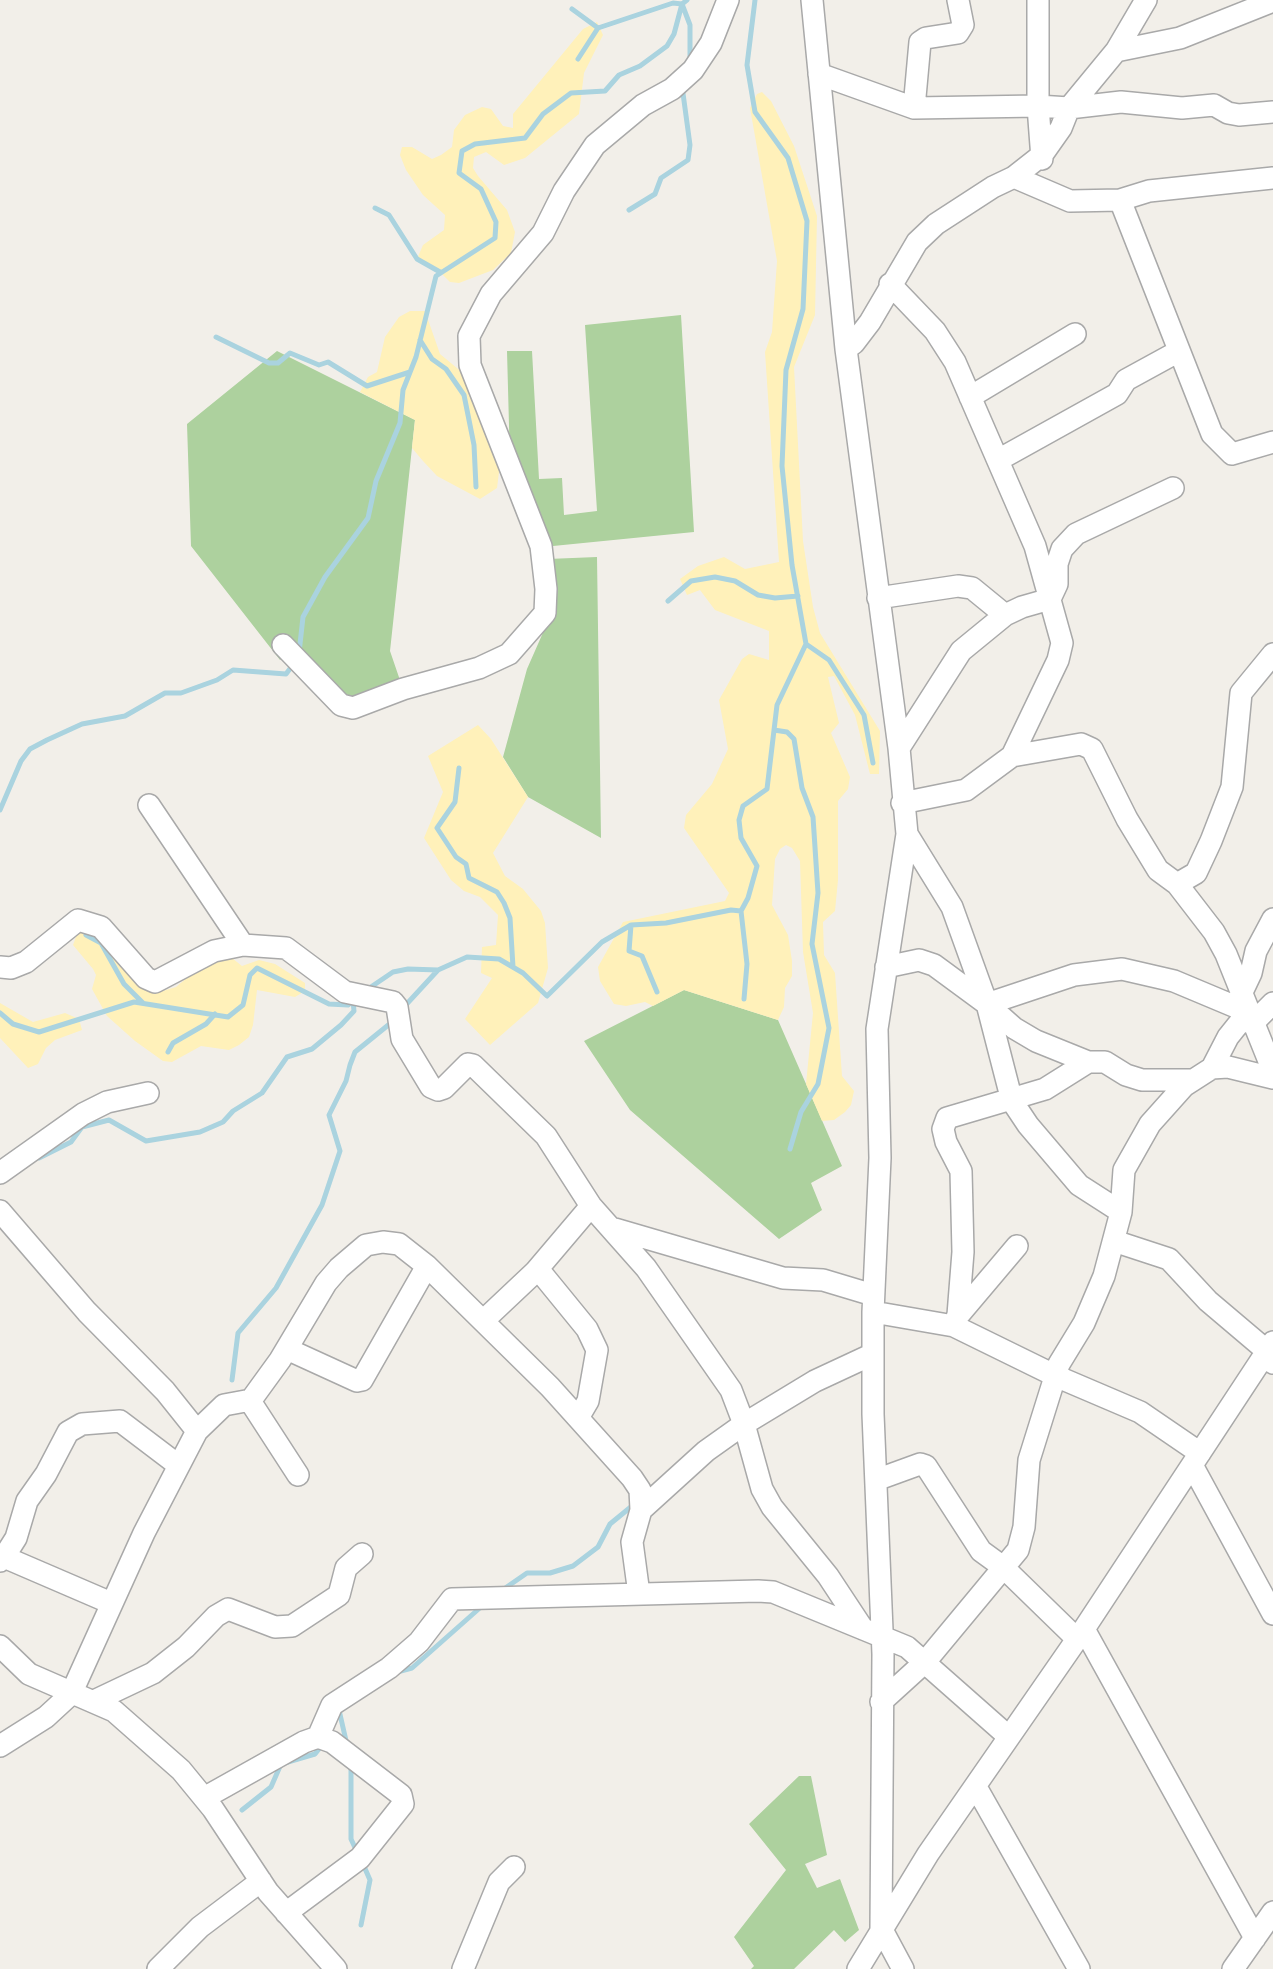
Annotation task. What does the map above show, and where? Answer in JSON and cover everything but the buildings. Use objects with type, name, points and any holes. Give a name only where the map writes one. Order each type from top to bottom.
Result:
[{"type":"street","points":[[283,645],[341,705],[353,708],[403,689],[479,668],[509,654],[545,612],[547,589],[541,546],[470,365],[469,335],[491,294],[543,233],[564,191],[595,145],[643,105],[672,89],[693,70],[711,43],[728,0]]},
{"type":"street","points":[[914,108],[920,42],[926,38],[958,33],[963,25],[958,0]]},
{"type":"street","points":[[1038,0],[1038,106],[1042,155],[1040,187]]},
{"type":"street","points":[[846,349],[855,343],[870,321],[917,242],[936,224],[993,187],[1014,177],[1042,155],[1061,128],[1069,108],[1116,51],[1146,0]]},
{"type":"street","points":[[1116,51],[1180,38],[1273,1]]},
{"type":"street","points":[[814,2],[846,349],[899,748],[906,834],[877,1029],[880,1157],[873,1304],[876,1480],[872,1631]]},
{"type":"street","points":[[820,74],[914,108],[1069,108],[1121,102],[1182,108],[1214,105],[1228,113],[1239,115],[1273,112]]},
{"type":"street","points":[[1014,177],[1070,201],[1120,200],[1149,191],[1273,178]]},
{"type":"street","points":[[1120,200],[1144,254],[1212,433],[1232,454],[1273,442]]},
{"type":"street","points":[[890,284],[934,331],[954,362],[1000,459],[1035,545],[1062,643],[1012,756]]},
{"type":"street","points":[[970,397],[1075,334]]},
{"type":"street","points":[[1000,459],[1117,394],[1126,380],[1179,351]]},
{"type":"street","points":[[1050,599],[1062,549],[1076,534],[1173,488]]},
{"type":"street","points":[[878,598],[958,586],[972,588],[1006,615]]},
{"type":"street","points":[[899,748],[961,651],[1006,615],[1050,599]]},
{"type":"street","points":[[1177,884],[1196,873],[1211,841],[1232,787],[1241,693],[1273,654]]},
{"type":"street","points":[[902,803],[966,790],[1012,756],[1081,744],[1092,749],[1127,819],[1157,870],[1177,884],[1213,932],[1273,1071]]},
{"type":"street","points":[[149,805],[243,945]]},
{"type":"street","points":[[906,834],[952,908],[987,1004],[1012,1101],[1028,1125],[1079,1185],[1121,1212]]},
{"type":"street","points":[[1212,1069],[1228,1037],[1247,1010],[1256,951],[1273,919]]},
{"type":"street","points":[[0,967],[11,968],[26,962],[78,920],[101,927],[146,978],[155,982],[214,951],[243,945],[286,948],[345,992],[393,1002],[397,1007],[402,1039],[426,1082],[438,1090],[455,1079],[468,1064],[481,1070],[546,1136],[591,1206],[646,1268],[731,1390],[744,1424],[756,1473],[772,1507],[872,1631],[883,1654],[881,1702],[884,1880],[881,1928],[903,1969]]},
{"type":"street","points":[[886,967],[919,960],[934,965],[987,1004],[1014,1028],[1036,1041],[1088,1062],[1105,1062],[1126,1076],[1142,1080],[1192,1080]]},
{"type":"street","points":[[987,1004],[1074,975],[1122,969],[1174,981],[1247,1010],[1273,1003]]},
{"type":"street","points":[[956,1320],[963,1252],[961,1171],[946,1142],[943,1129],[947,1118],[993,1102],[1012,1101],[1045,1089],[1088,1062]]},
{"type":"street","points":[[881,1702],[925,1662],[1018,1550],[1024,1527],[1029,1460],[1063,1356],[1093,1303],[1114,1241],[1121,1212],[1121,1190],[1130,1159],[1154,1118],[1192,1080],[1212,1069],[1228,1066],[1273,1078]]},
{"type":"street","points":[[0,1173],[83,1114],[107,1102],[148,1093]]},
{"type":"street","points":[[483,1321],[538,1269],[591,1206]]},
{"type":"street","points":[[0,1211],[87,1312],[165,1391],[197,1431]]},
{"type":"street","points":[[615,1230],[783,1278],[822,1280],[873,1304],[956,1320],[1058,1377],[1140,1412],[1196,1459],[1273,1614]]},
{"type":"street","points":[[858,1969],[881,1928],[1081,1634],[1196,1459],[1271,1352],[1208,1301],[1169,1259],[1114,1241]]},
{"type":"street","points":[[0,1746],[46,1717],[71,1694],[111,1603],[197,1431],[223,1405],[250,1401],[286,1349],[326,1283],[366,1245],[399,1244],[428,1266],[578,1418],[632,1478],[640,1490],[641,1510],[632,1542],[639,1594]]},
{"type":"street","points":[[956,1320],[1017,1245]]},
{"type":"street","points":[[286,1349],[362,1380],[428,1266]]},
{"type":"street","points":[[538,1269],[587,1329],[597,1350],[588,1401],[578,1418]]},
{"type":"street","points":[[641,1510],[706,1451],[744,1424],[815,1381],[873,1354]]},
{"type":"street","points":[[250,1401],[298,1475]]},
{"type":"street","points":[[111,1603],[2,1559],[16,1538],[27,1501],[46,1474],[68,1432],[82,1424],[120,1421],[178,1465]]},
{"type":"street","points":[[876,1480],[920,1464],[926,1466],[981,1551],[1081,1634],[1255,1938]]},
{"type":"street","points":[[94,1701],[153,1673],[186,1647],[216,1616],[229,1609],[275,1627],[292,1626],[339,1595],[346,1568],[362,1554]]},
{"type":"street","points":[[318,1737],[332,1705],[389,1668],[409,1651],[452,1599],[774,1592],[906,1647],[1009,1737]]},
{"type":"street","points":[[0,1646],[29,1674],[71,1694],[94,1701],[131,1725],[181,1770],[325,1965]]},
{"type":"street","points":[[204,1798],[303,1742],[318,1737],[332,1742],[394,1787],[403,1804],[356,1862],[286,1913]]},
{"type":"street","points":[[976,1787],[1079,1969]]},
{"type":"street","points":[[463,1969],[493,1903],[499,1882],[514,1867]]},
{"type":"street","points":[[158,1969],[200,1927],[261,1881]]},
{"type":"street","points":[[1233,1969],[1273,1912]]},
{"type":"green space","points":[[681,315],[694,532],[543,547],[510,463],[507,351],[532,351],[539,479],[562,478],[564,515],[597,511],[585,325]]},
{"type":"green space","points":[[277,351],[415,420],[390,651],[403,689],[346,714],[290,650],[280,660],[191,546],[187,424]]},
{"type":"green space","points":[[597,557],[601,838],[528,797],[503,757],[527,669],[549,619],[548,559]]},
{"type":"green space","points":[[684,990],[778,1020],[842,1166],[811,1183],[822,1210],[779,1239],[630,1110],[584,1041]]},
{"type":"green space","points":[[799,1776],[811,1776],[827,1855],[805,1864],[817,1888],[840,1879],[859,1930],[845,1942],[834,1930],[794,1969],[751,1969],[754,1966],[734,1937],[786,1870],[749,1824]]},
{"type":"sand","points":[[597,22],[603,35],[584,73],[579,114],[525,158],[504,165],[486,152],[474,157],[473,168],[507,210],[515,232],[511,253],[493,270],[459,283],[450,282],[440,272],[417,259],[423,245],[444,230],[445,215],[423,195],[406,170],[400,155],[402,147],[412,147],[432,159],[441,155],[452,147],[454,130],[465,115],[482,107],[491,109],[503,126],[513,128],[513,114],[583,29]]},
{"type":"sand","points":[[762,92],[771,101],[794,146],[817,216],[815,315],[794,367],[803,541],[813,607],[820,633],[880,731],[879,774],[870,774],[855,715],[834,676],[828,677],[839,723],[831,733],[850,777],[848,789],[838,801],[838,880],[835,911],[823,922],[824,955],[835,973],[842,1076],[854,1091],[851,1105],[845,1112],[834,1120],[822,1121],[806,1084],[813,1013],[803,952],[800,861],[792,848],[786,845],[780,849],[775,859],[772,905],[788,935],[792,961],[792,976],[785,988],[784,1007],[778,1020],[684,990],[653,1006],[645,1002],[626,1006],[614,1004],[600,981],[598,967],[623,922],[725,901],[729,893],[684,828],[686,815],[712,784],[728,749],[719,700],[742,659],[749,654],[769,660],[769,631],[715,610],[700,590],[687,595],[680,579],[698,566],[724,557],[745,569],[779,562],[765,352],[772,332],[777,261],[750,108],[757,94]]},
{"type":"sand","points":[[410,311],[425,311],[440,354],[469,378],[500,464],[497,488],[480,499],[437,476],[412,448],[415,420],[360,392],[368,377],[377,372],[385,337],[399,317]]},
{"type":"sand","points":[[478,725],[491,739],[528,797],[493,853],[505,876],[523,889],[541,911],[545,923],[548,968],[538,1003],[490,1045],[465,1019],[492,978],[481,973],[482,947],[496,945],[498,915],[480,897],[464,891],[451,880],[424,838],[443,792],[428,756]]},
{"type":"sand","points":[[85,929],[94,930],[141,988],[156,993],[176,987],[214,955],[227,954],[242,966],[259,960],[275,964],[305,983],[305,991],[295,997],[257,990],[253,1025],[249,1037],[239,1045],[229,1050],[201,1046],[172,1062],[163,1061],[107,1016],[92,989],[96,975],[73,945],[77,934]]},
{"type":"sand","points":[[0,1003],[33,1022],[65,1013],[79,1019],[82,1030],[55,1040],[46,1048],[38,1064],[28,1068],[0,1038]]},
{"type":"waterway","points":[[299,653],[303,617],[325,577],[368,518],[376,481],[400,423],[403,390],[416,357],[436,276],[495,238],[496,222],[481,189],[459,173],[462,151],[475,144],[525,138],[543,114],[571,93],[605,91],[619,75],[640,66],[667,46],[674,34],[682,4],[687,0]]},
{"type":"waterway","points":[[403,1008],[438,970],[467,957],[499,959],[523,973],[547,996],[602,942],[631,925],[666,923],[731,910],[741,911],[748,898],[757,866],[741,838],[739,820],[743,806],[767,789],[777,705],[806,644],[792,565],[782,466],[786,370],[803,309],[807,221],[788,158],[755,112],[747,65],[755,0]]},
{"type":"waterway","points":[[572,9],[598,28],[673,3],[682,4],[690,25],[690,61]]},
{"type":"waterway","points":[[578,59],[598,28]]},
{"type":"waterway","points":[[629,210],[655,194],[661,178],[688,160],[690,145],[682,86]]},
{"type":"waterway","points":[[375,208],[389,215],[417,259],[440,272]]},
{"type":"waterway","points":[[216,337],[269,363],[278,363],[290,353],[319,365],[328,362],[367,386],[410,372]]},
{"type":"waterway","points":[[420,340],[432,359],[446,369],[464,395],[474,445],[476,487]]},
{"type":"waterway","points":[[668,601],[691,581],[715,577],[735,581],[758,595],[775,598],[798,596]]},
{"type":"waterway","points":[[806,644],[829,660],[864,715],[873,763]]},
{"type":"waterway","points":[[0,810],[21,761],[30,749],[47,740],[82,724],[125,716],[165,693],[181,693],[217,680],[233,670],[286,674],[295,662]]},
{"type":"waterway","points":[[774,730],[787,732],[794,739],[802,788],[813,817],[818,893],[812,944],[829,1028],[818,1084],[801,1112],[790,1149]]},
{"type":"waterway","points":[[459,768],[455,802],[437,828],[456,857],[466,864],[469,878],[497,892],[504,903],[510,918],[513,967]]},
{"type":"waterway","points":[[741,911],[747,964],[744,999]]},
{"type":"waterway","points":[[631,925],[629,951],[642,956],[657,992]]},
{"type":"waterway","points":[[86,935],[101,943],[124,984],[143,1003]]},
{"type":"waterway","points":[[0,1013],[13,1024],[39,1032],[134,1002],[228,1017],[243,1005],[250,975],[257,968],[329,1004],[348,1005],[355,999]]},
{"type":"waterway","points":[[365,991],[393,972],[408,969],[438,970]]},
{"type":"waterway","points":[[39,1158],[71,1142],[82,1127],[109,1120],[146,1141],[200,1132],[223,1122],[233,1111],[262,1093],[287,1057],[312,1049],[341,1025],[354,1011],[353,1001]]},
{"type":"waterway","points":[[168,1052],[173,1043],[206,1024],[215,1014]]},
{"type":"waterway","points":[[232,1380],[238,1333],[276,1288],[322,1205],[340,1151],[329,1115],[346,1081],[355,1052],[392,1022]]},
{"type":"waterway","points":[[501,1591],[527,1573],[550,1573],[573,1566],[598,1547],[610,1524],[632,1506]]},
{"type":"waterway","points":[[397,1672],[412,1668],[482,1606]]},
{"type":"waterway","points":[[339,1710],[347,1745]]},
{"type":"waterway","points":[[242,1810],[271,1787],[281,1764],[315,1754],[322,1745]]},
{"type":"waterway","points":[[351,1765],[351,1839],[357,1852]]},
{"type":"waterway","points":[[361,1925],[370,1880],[363,1864]]}]
